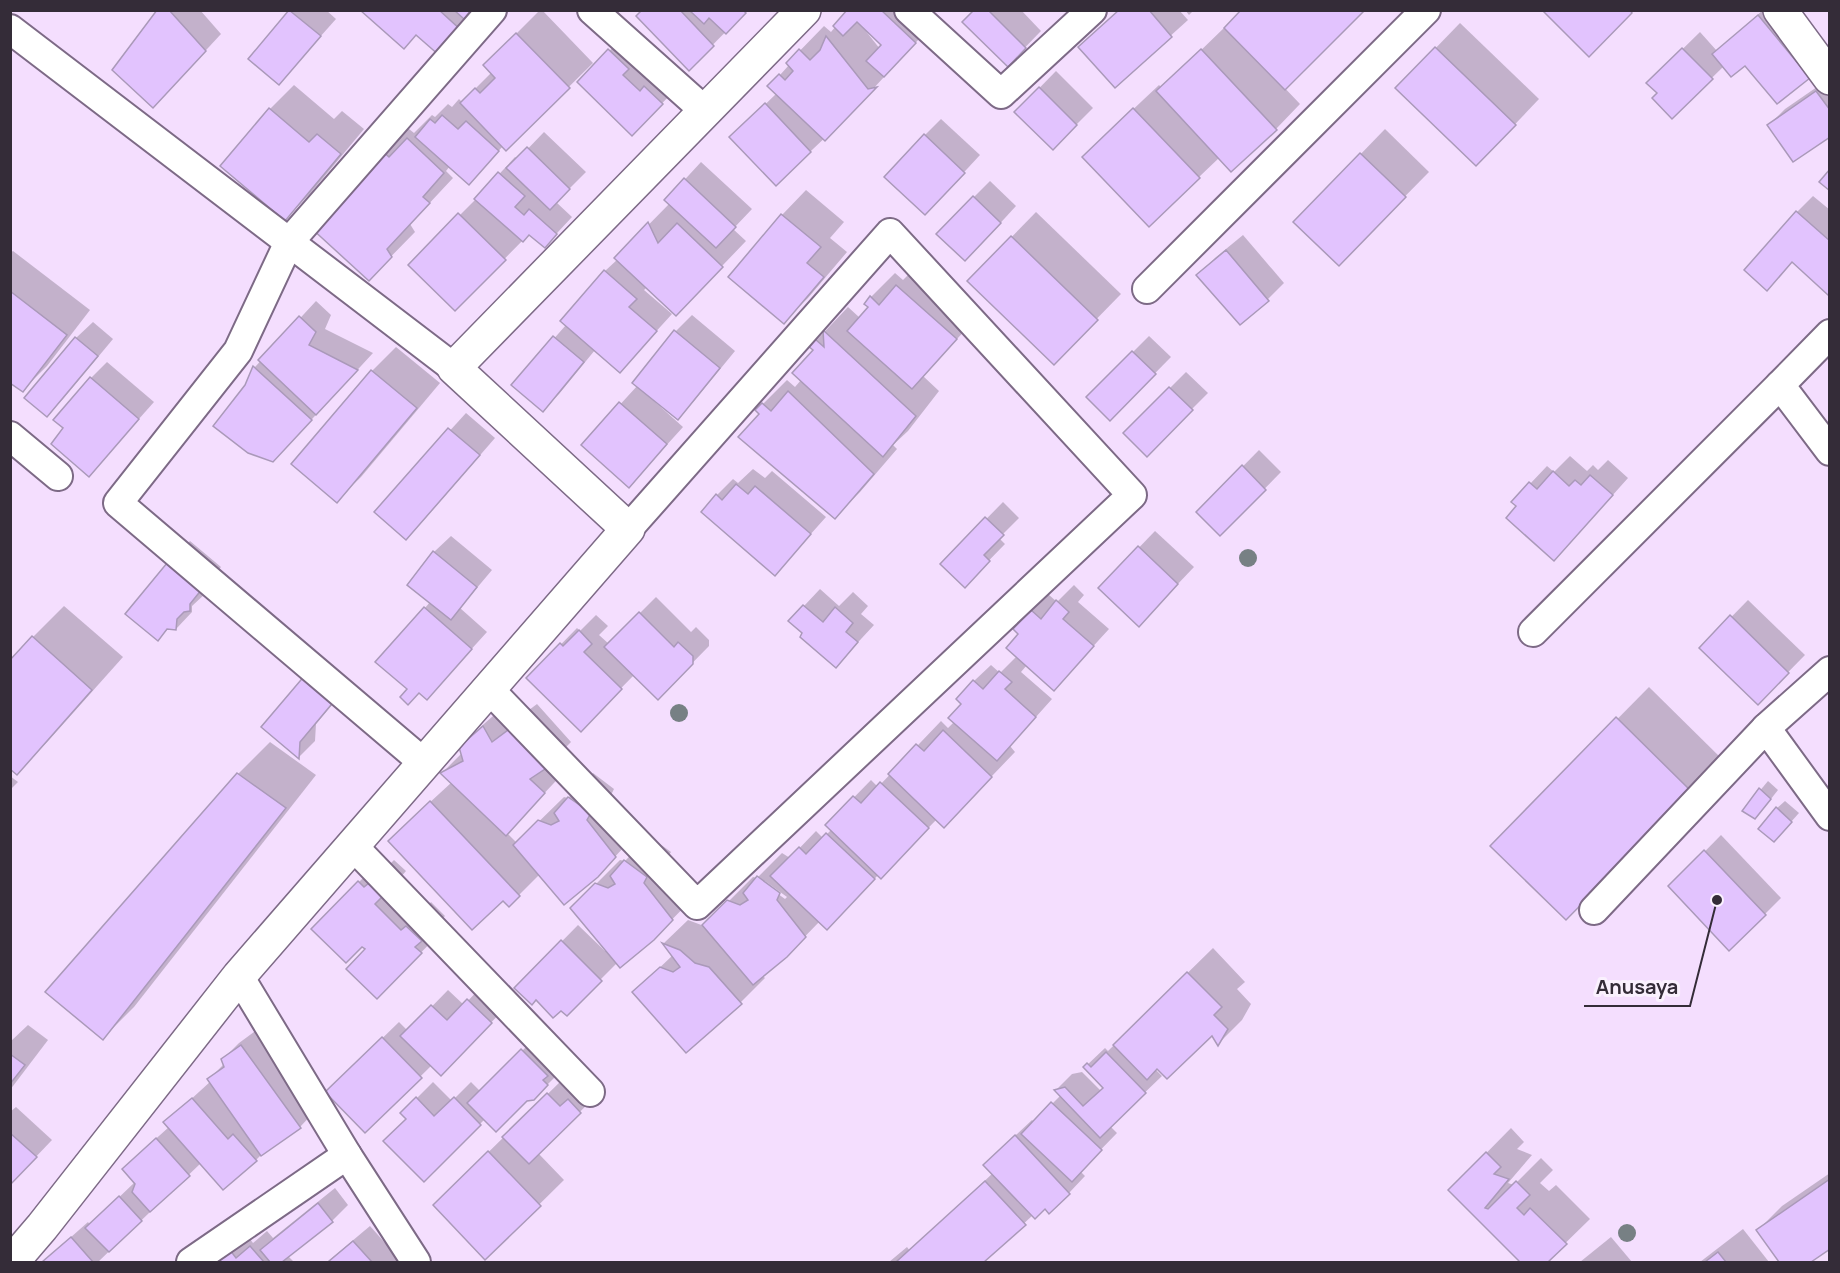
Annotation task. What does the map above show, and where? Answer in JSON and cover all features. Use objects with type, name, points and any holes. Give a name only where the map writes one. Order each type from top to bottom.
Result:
[{"type":"street","points":[[424,764],[118,503],[238,351],[289,242],[492,10]]},
{"type":"street","points":[[592,10],[705,111]]},
{"type":"street","points":[[454,368],[804,10]]},
{"type":"street","points":[[909,10],[1001,94],[1092,10]]},
{"type":"street","points":[[1147,289],[1426,10]]},
{"type":"street","points":[[1780,10],[1830,78]]},
{"type":"street","points":[[10,29],[454,368],[628,529]]},
{"type":"street","points":[[13,1256],[42,1227],[239,976],[628,529],[890,233],[1132,495],[697,904],[489,689]]},
{"type":"street","points":[[1533,632],[1830,333]]},
{"type":"street","points":[[1780,385],[1830,451]]},
{"type":"street","points":[[10,436],[58,476]]},
{"type":"street","points":[[1594,910],[1766,728],[1830,671]]},
{"type":"street","points":[[1766,728],[1830,816]]},
{"type":"street","points":[[353,846],[590,1092]]},
{"type":"street","points":[[239,976],[346,1155],[416,1263]]},
{"type":"street","points":[[191,1263],[346,1155]]},
{"type":"building","points":[[157,10],[169,10],[206,51],[153,108],[112,70]]},
{"type":"building","points":[[289,10],[321,36],[279,85],[248,59]]},
{"type":"building","points":[[360,10],[439,10],[462,31],[440,56],[416,35],[404,49]]},
{"type":"building","points":[[454,10],[471,10],[464,19]]},
{"type":"building","points":[[642,10],[680,10],[714,46],[689,71],[636,16]]},
{"type":"building","points":[[689,10],[743,10],[746,13],[726,34],[709,18],[704,24]]},
{"type":"building","points":[[847,10],[881,10],[916,43],[884,77],[866,61],[881,45],[857,22],[843,36],[833,26]]},
{"type":"building","points":[[974,10],[988,10],[1026,48],[1008,67],[962,22]]},
{"type":"building","points":[[1119,10],[1149,10],[1172,37],[1115,88],[1078,47]]},
{"type":"building","points":[[1241,10],[1365,10],[1285,90],[1224,28]]},
{"type":"building","points":[[1542,10],[1630,10],[1632,13],[1589,57]]},
{"type":"building","points":[[1758,15],[1810,78],[1777,104],[1745,66],[1731,77],[1712,54]]},
{"type":"building","points":[[516,33],[570,88],[506,151],[460,103],[475,88],[480,93],[495,78],[483,65]]},
{"type":"building","points":[[826,36],[868,89],[877,87],[825,141],[767,86],[779,74],[785,80],[793,71],[786,63],[799,49],[810,60],[820,50]]},
{"type":"building","points":[[1435,47],[1516,125],[1476,166],[1395,88]]},
{"type":"building","points":[[1682,48],[1713,79],[1672,119],[1652,98],[1657,93],[1646,83]]},
{"type":"building","points":[[608,49],[629,69],[623,75],[640,91],[644,86],[663,104],[632,136],[577,82]]},
{"type":"building","points":[[1201,49],[1277,130],[1231,172],[1156,91]]},
{"type":"building","points":[[1039,87],[1077,125],[1053,150],[1014,112]]},
{"type":"building","points":[[1816,91],[1830,110],[1830,137],[1793,162],[1767,125]]},
{"type":"building","points":[[765,103],[811,152],[776,186],[729,137]]},
{"type":"building","points":[[269,108],[309,142],[317,134],[341,154],[285,221],[220,166]]},
{"type":"building","points":[[1133,108],[1200,178],[1149,227],[1082,157]]},
{"type":"building","points":[[442,115],[458,129],[466,121],[499,151],[469,185],[415,137],[430,119],[435,123]]},
{"type":"building","points":[[924,134],[965,173],[925,215],[884,177]]},
{"type":"building","points":[[407,138],[444,173],[423,197],[430,203],[387,249],[392,257],[369,281],[310,227],[379,148],[389,157]]},
{"type":"building","points":[[527,147],[570,189],[550,210],[506,168]]},
{"type":"building","points":[[1360,153],[1406,197],[1339,266],[1293,222]]},
{"type":"building","points":[[1830,169],[1830,191],[1819,182]]},
{"type":"building","points":[[498,172],[525,196],[515,207],[524,215],[529,209],[557,234],[545,248],[529,235],[523,242],[474,199]]},
{"type":"building","points":[[684,178],[736,227],[716,248],[664,200]]},
{"type":"building","points":[[973,196],[1001,223],[965,261],[936,234]]},
{"type":"building","points":[[1796,211],[1830,241],[1830,293],[1828,295],[1792,262],[1767,291],[1744,270]]},
{"type":"building","points":[[458,213],[506,260],[455,311],[408,265]]},
{"type":"building","points":[[781,214],[821,247],[807,263],[824,277],[784,324],[728,277]]},
{"type":"building","points":[[648,222],[658,243],[677,223],[723,267],[676,316],[614,258]]},
{"type":"building","points":[[1011,236],[1098,320],[1054,365],[967,281]]},
{"type":"building","points":[[1226,250],[1269,301],[1240,325],[1196,275]]},
{"type":"building","points":[[604,270],[637,299],[629,307],[657,331],[620,373],[560,321]]},
{"type":"building","points":[[896,285],[957,339],[912,389],[847,331],[868,307],[864,304],[870,296],[879,305]]},
{"type":"building","points":[[10,291],[67,335],[23,392],[10,383]]},
{"type":"building","points":[[299,316],[316,332],[309,345],[358,370],[316,415],[258,360]]},
{"type":"building","points":[[674,330],[720,368],[678,420],[632,383]]},
{"type":"building","points":[[823,330],[916,416],[883,457],[792,373],[813,350],[808,346],[815,339],[824,347]]},
{"type":"building","points":[[553,336],[584,362],[543,412],[511,385]]},
{"type":"building","points":[[75,337],[98,356],[47,417],[24,398]]},
{"type":"building","points":[[1132,351],[1156,374],[1110,421],[1086,397]]},
{"type":"building","points":[[253,366],[312,420],[273,462],[248,453],[213,426],[245,385]]},
{"type":"building","points":[[371,370],[417,408],[337,503],[291,464]]},
{"type":"building","points":[[90,377],[139,419],[89,477],[51,444],[63,428],[53,420]]},
{"type":"building","points":[[1169,387],[1193,410],[1147,457],[1123,433]]},
{"type":"building","points":[[788,391],[874,474],[835,519],[738,437],[759,414],[755,410],[762,403],[771,411]]},
{"type":"building","points":[[619,402],[667,444],[629,488],[581,445]]},
{"type":"building","points":[[448,428],[480,455],[406,540],[374,512]]},
{"type":"building","points":[[1242,465],[1266,490],[1220,536],[1196,512]]},
{"type":"building","points":[[1553,471],[1569,486],[1575,480],[1581,485],[1590,475],[1613,495],[1554,561],[1506,518],[1516,506],[1511,502],[1529,482],[1537,489]]},
{"type":"building","points":[[736,484],[748,494],[755,486],[811,534],[775,576],[701,512],[716,494],[722,500]]},
{"type":"building","points":[[985,517],[1004,535],[984,555],[990,561],[965,588],[940,564]]},
{"type":"building","points":[[1138,546],[1178,584],[1139,627],[1098,588]]},
{"type":"building","points":[[433,551],[477,587],[451,620],[407,585]]},
{"type":"building","points":[[172,557],[206,584],[190,604],[190,611],[184,612],[177,619],[176,630],[167,629],[158,641],[125,614]]},
{"type":"building","points":[[1056,600],[1069,612],[1063,619],[1094,646],[1054,691],[1006,648],[1018,634],[1013,629],[1031,610],[1041,619]]},
{"type":"building","points":[[803,605],[823,622],[835,607],[853,623],[846,632],[858,642],[836,668],[800,637],[802,633],[788,621]]},
{"type":"building","points":[[424,607],[472,649],[427,700],[419,693],[408,705],[400,697],[407,689],[375,662]]},
{"type":"building","points":[[639,612],[674,647],[678,642],[693,656],[693,664],[658,700],[604,647]]},
{"type":"building","points":[[1730,615],[1789,673],[1758,705],[1699,648]]},
{"type":"building","points":[[579,630],[592,644],[584,652],[622,689],[581,732],[526,678],[560,643],[563,646]]},
{"type":"building","points":[[32,636],[92,690],[17,775],[10,769],[10,660]]},
{"type":"building","points":[[999,671],[1012,682],[1005,689],[1036,717],[997,761],[948,718],[961,704],[956,699],[973,680],[983,689]]},
{"type":"building","points":[[306,674],[336,699],[300,742],[299,759],[261,727]]},
{"type":"building","points":[[1616,717],[1692,792],[1566,920],[1490,846]]},
{"type":"building","points":[[483,726],[492,742],[512,727],[548,767],[530,779],[545,793],[506,836],[440,773],[463,761],[459,747]]},
{"type":"building","points":[[943,730],[992,777],[944,828],[888,774],[916,744],[924,751]]},
{"type":"building","points":[[237,773],[286,808],[103,1040],[45,992]]},
{"type":"building","points":[[880,782],[929,828],[881,879],[825,825],[853,796],[861,803]]},
{"type":"building","points":[[1759,788],[1771,799],[1755,819],[1742,811]]},
{"type":"building","points":[[568,797],[591,813],[587,820],[616,857],[598,877],[564,905],[513,845],[538,820],[551,825],[559,821],[554,813]]},
{"type":"building","points":[[430,801],[520,896],[509,907],[503,901],[472,930],[388,841]]},
{"type":"building","points":[[1776,807],[1792,822],[1774,842],[1758,829]]},
{"type":"building","points":[[826,833],[875,879],[827,930],[770,876],[799,847],[806,854]]},
{"type":"building","points":[[1704,850],[1766,915],[1729,951],[1668,886]]},
{"type":"building","points":[[624,860],[647,877],[644,883],[673,920],[654,940],[620,968],[570,908],[595,883],[608,888],[615,884],[610,876]]},
{"type":"building","points":[[757,876],[780,893],[777,900],[806,937],[787,957],[753,985],[702,925],[727,900],[740,905],[748,900],[743,893]]},
{"type":"building","points":[[358,881],[364,887],[369,883],[383,896],[375,904],[401,930],[406,926],[422,941],[415,947],[422,953],[377,999],[346,969],[365,949],[362,947],[346,963],[311,929]]},
{"type":"building","points":[[561,940],[602,981],[567,1016],[561,1011],[553,1018],[536,1000],[532,1005],[514,988]]},
{"type":"building","points":[[662,943],[680,950],[695,963],[709,967],[742,1004],[686,1053],[632,992],[660,967],[673,972],[680,967]]},
{"type":"building","points":[[1187,972],[1222,1007],[1214,1015],[1228,1029],[1218,1046],[1212,1036],[1167,1079],[1157,1069],[1147,1080],[1113,1045]]},
{"type":"building","points":[[467,999],[492,1023],[441,1076],[400,1036],[431,1005],[447,1020]]},
{"type":"building","points":[[382,1037],[422,1078],[365,1133],[325,1092]]},
{"type":"building","points":[[241,1045],[301,1128],[261,1156],[207,1079],[224,1067],[221,1059]]},
{"type":"building","points":[[521,1049],[548,1076],[543,1080],[548,1085],[534,1100],[527,1101],[496,1132],[467,1103]]},
{"type":"building","points":[[1106,1052],[1146,1093],[1100,1138],[1054,1090],[1065,1087],[1083,1106],[1103,1088],[1083,1067],[1087,1063],[1091,1067]]},
{"type":"building","points":[[10,1054],[25,1065],[10,1084]]},
{"type":"building","points":[[547,1093],[560,1106],[568,1099],[581,1113],[529,1164],[502,1137]]},
{"type":"building","points":[[416,1097],[434,1116],[454,1097],[481,1125],[424,1182],[383,1141],[406,1119],[400,1113]]},
{"type":"building","points":[[192,1098],[228,1139],[233,1134],[257,1161],[223,1190],[163,1122]]},
{"type":"building","points":[[1051,1102],[1102,1150],[1072,1182],[1021,1134]]},
{"type":"building","points":[[10,1133],[37,1157],[10,1185]]},
{"type":"building","points":[[1015,1135],[1070,1194],[1049,1214],[1045,1209],[1035,1219],[983,1165]]},
{"type":"building","points":[[156,1138],[190,1176],[150,1212],[132,1192],[135,1184],[122,1169]]},
{"type":"building","points":[[488,1151],[541,1206],[485,1260],[433,1205]]},
{"type":"building","points":[[1486,1152],[1501,1167],[1494,1174],[1509,1179],[1485,1208],[1488,1209],[1516,1181],[1530,1195],[1517,1208],[1524,1215],[1530,1208],[1567,1244],[1548,1262],[1520,1262],[1448,1190]]},
{"type":"building","points":[[1830,1179],[1830,1249],[1811,1262],[1779,1262],[1756,1230]]},
{"type":"building","points":[[985,1181],[1026,1225],[984,1262],[896,1262]]},
{"type":"building","points":[[119,1196],[142,1221],[109,1252],[85,1228]]},
{"type":"building","points":[[318,1203],[333,1222],[282,1262],[270,1262],[260,1250]]},
{"type":"building","points":[[71,1237],[93,1262],[42,1262]]},
{"type":"building","points":[[353,1241],[372,1262],[328,1262]]},
{"type":"building","points":[[250,1246],[264,1262],[215,1262],[230,1250],[236,1258]]},
{"type":"building","points":[[1718,1252],[1726,1262],[1705,1262]]},
{"type":"place","name":"Anusaya","points":[[1717,900]]}]
